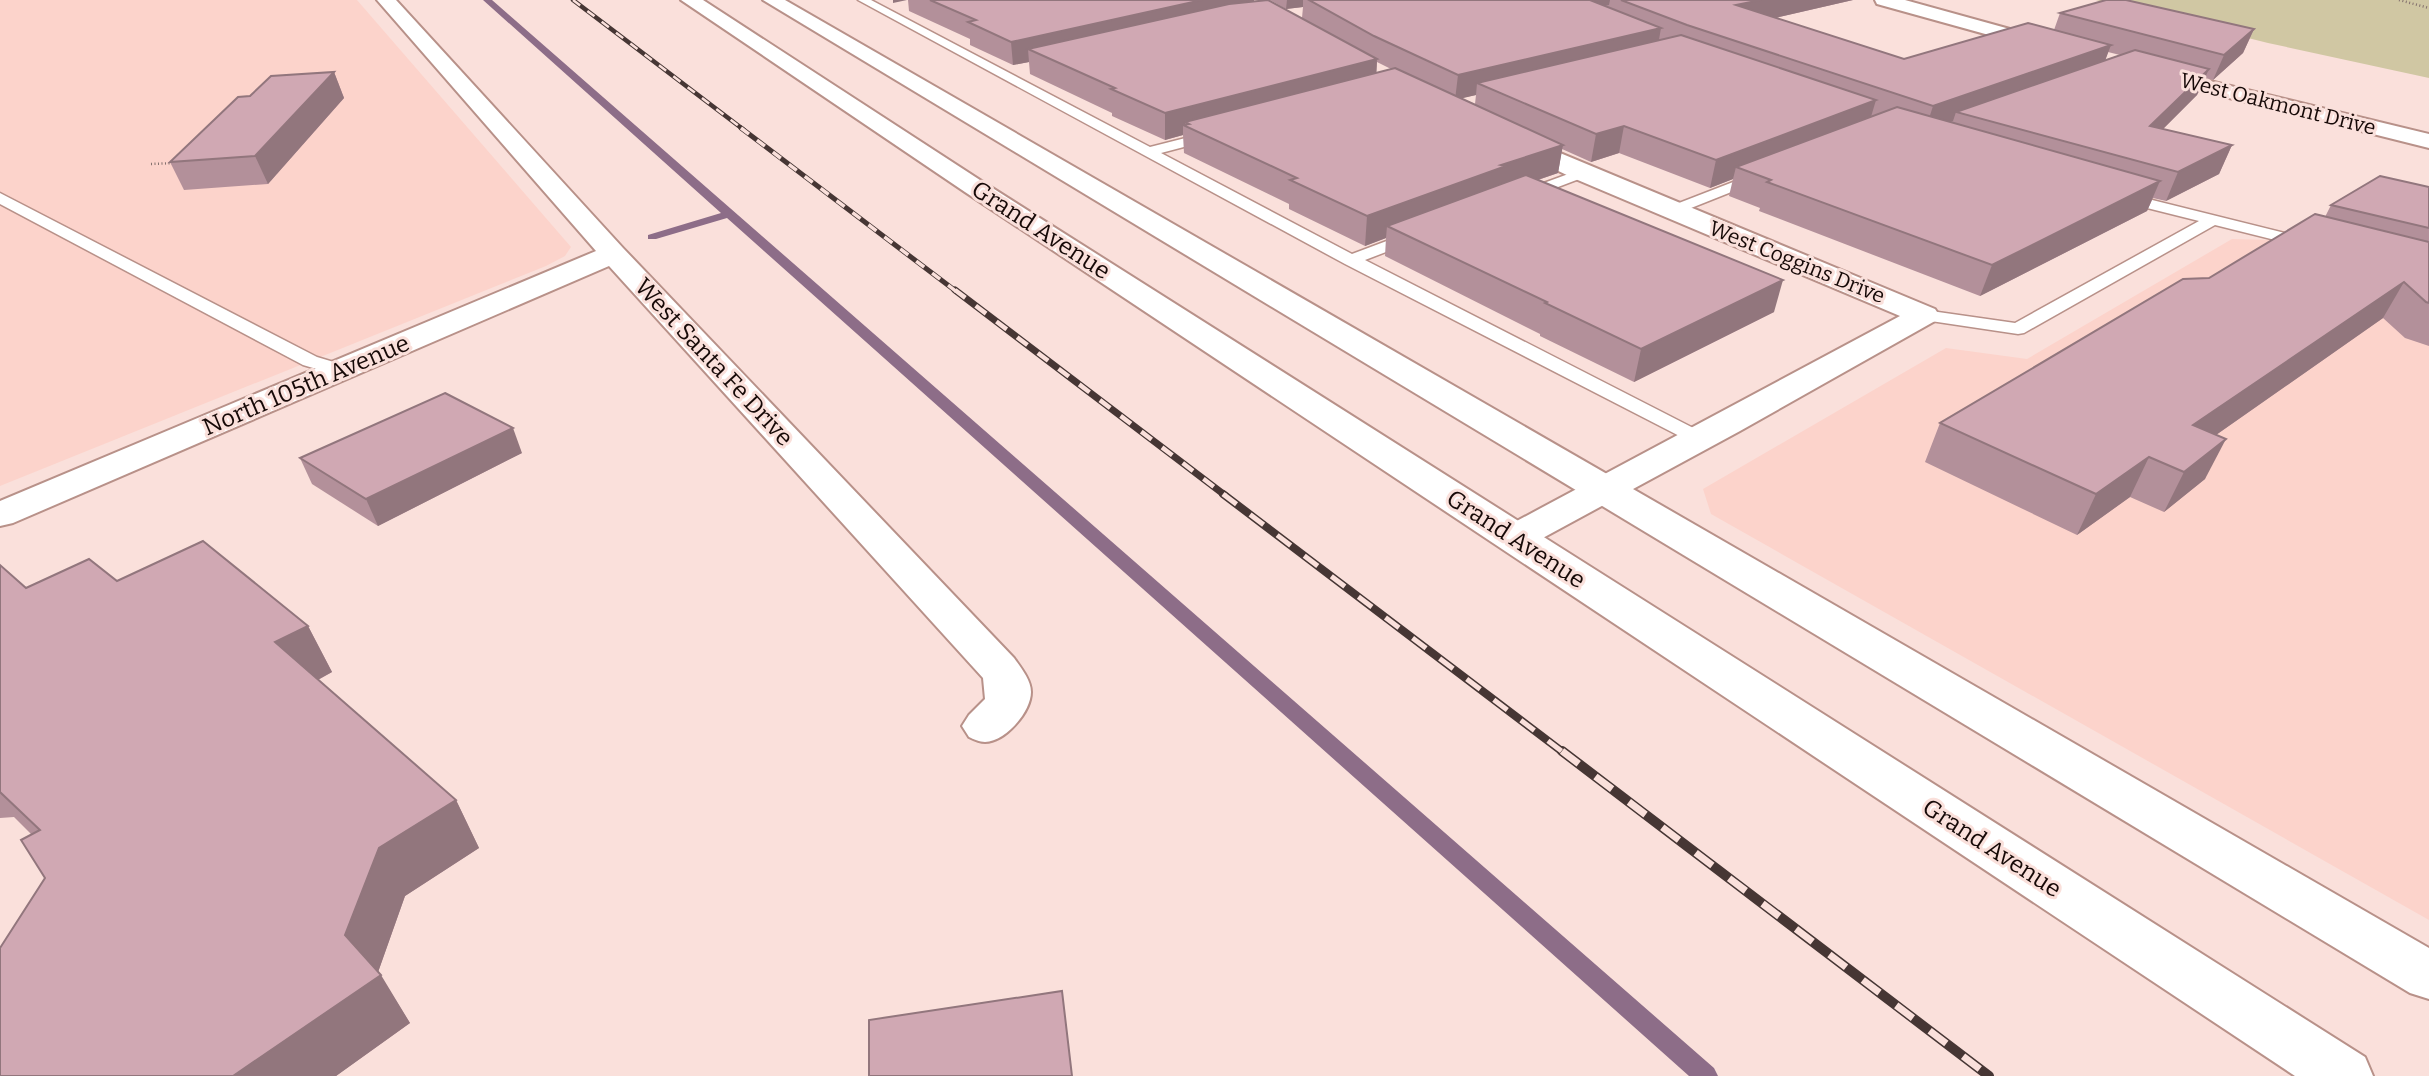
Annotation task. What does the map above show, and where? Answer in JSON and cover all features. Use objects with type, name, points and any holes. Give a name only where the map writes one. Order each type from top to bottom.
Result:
[{"type":"main road","name":"West Santa Fe Drive","points":[[386,0],[613,254],[999,668],[1008,680],[1010,696],[1000,713],[985,726]]},
{"type":"main road","name":"Grand Avenue","points":[[690,0],[2344,1076]]},
{"type":"main road","points":[[772,0],[2429,976]]},
{"type":"main road","points":[[1884,0],[2064,49]]},
{"type":"main road","name":"West Oakmont Drive","points":[[2128,67],[2429,141]]},
{"type":"main road","name":"West Coggins Drive","points":[[1483,126],[1582,173],[1924,315]]},
{"type":"main road","name":"North 105th Avenue","points":[[0,515],[613,254]]},
{"type":"main road","name":"West Coggins Drive","points":[[1514,538],[1924,315]]},
{"type":"lane","points":[[863,0],[890,9],[1351,260],[1700,439]]},
{"type":"lane","points":[[1149,152],[1228,131]]},
{"type":"lane","points":[[1671,211],[1773,171]]},
{"type":"lane","points":[[1505,202],[1582,173]]},
{"type":"lane","points":[[2099,191],[2322,247]]},
{"type":"lane","points":[[0,198],[310,360],[340,370]]},
{"type":"lane","points":[[1924,315],[2018,329],[2214,219]]},
{"type":"lane","points":[[1351,260],[1428,231]]},
{"type":"path","points":[[2399,0],[2429,8]]},
{"type":"path","points":[[151,164],[179,162]]},
{"type":"shaded area","points":[[0,0],[357,0],[571,247],[565,256],[546,266],[0,486]]},
{"type":"shaded area","points":[[2096,0],[2429,0],[2429,78],[2268,43]]},
{"type":"shaded area","points":[[2232,239],[2272,240],[2429,283],[2429,920],[1711,514],[1703,489],[1946,348],[2027,359]]},
{"type":"building","points":[[930,0],[1202,0],[1011,42],[968,22],[976,20]]},
{"type":"building","points":[[1268,0],[1377,59],[1165,113],[1028,49],[1229,4]]},
{"type":"building","points":[[1309,0],[1590,0],[1661,28],[1458,75],[1374,36]]},
{"type":"building","points":[[1621,0],[1761,0],[1736,5],[1904,59],[2028,23],[2111,45],[1933,106],[1687,25]]},
{"type":"building","points":[[2106,0],[2126,0],[2254,29],[2224,55],[2060,13]]},
{"type":"building","points":[[1681,35],[1876,100],[1716,160],[1624,126],[1596,134],[1477,83]]},
{"type":"building","points":[[2135,50],[2209,69],[2150,126],[2232,145],[2178,172],[1956,112]]},
{"type":"building","points":[[1395,68],[1563,145],[1501,165],[1506,166],[1367,216],[1290,180],[1297,178],[1183,125],[1189,124],[1185,122]]},
{"type":"building","points":[[334,72],[255,156],[170,162],[238,97],[250,96],[271,76]]},
{"type":"building","points":[[1897,107],[2160,181],[1992,265],[1767,182],[1771,180],[1736,167]]},
{"type":"building","points":[[1526,175],[1783,280],[1641,349],[1387,226]]},
{"type":"building","points":[[2380,176],[2429,187],[2429,228],[2331,205]]},
{"type":"building","points":[[2315,214],[2429,242],[2429,303],[2404,282],[2193,425],[2226,439],[2184,472],[2149,457],[2096,494],[1940,423],[2183,279],[2209,278]]},
{"type":"building","points":[[445,393],[513,428],[366,499],[300,458]]},
{"type":"building","points":[[203,541],[308,626],[275,642],[456,800],[379,848],[345,935],[381,975],[233,1076],[0,1076],[0,948],[45,878],[21,840],[40,830],[0,792],[0,565],[26,588],[89,559],[117,581]]},
{"type":"building","points":[[1062,991],[1072,1076],[869,1076],[869,1020]]},
{"type":"waterway","points":[[487,0],[1706,1076]]},
{"type":"waterway","points":[[652,237],[728,214]]},
{"type":"railway","points":[[573,0],[744,130]]},
{"type":"railway","points":[[741,128],[957,292]]},
{"type":"railway","points":[[955,290],[1226,496]]},
{"type":"railway","points":[[1223,494],[1564,753]]},
{"type":"railway","points":[[1562,751],[1989,1076]]}]
